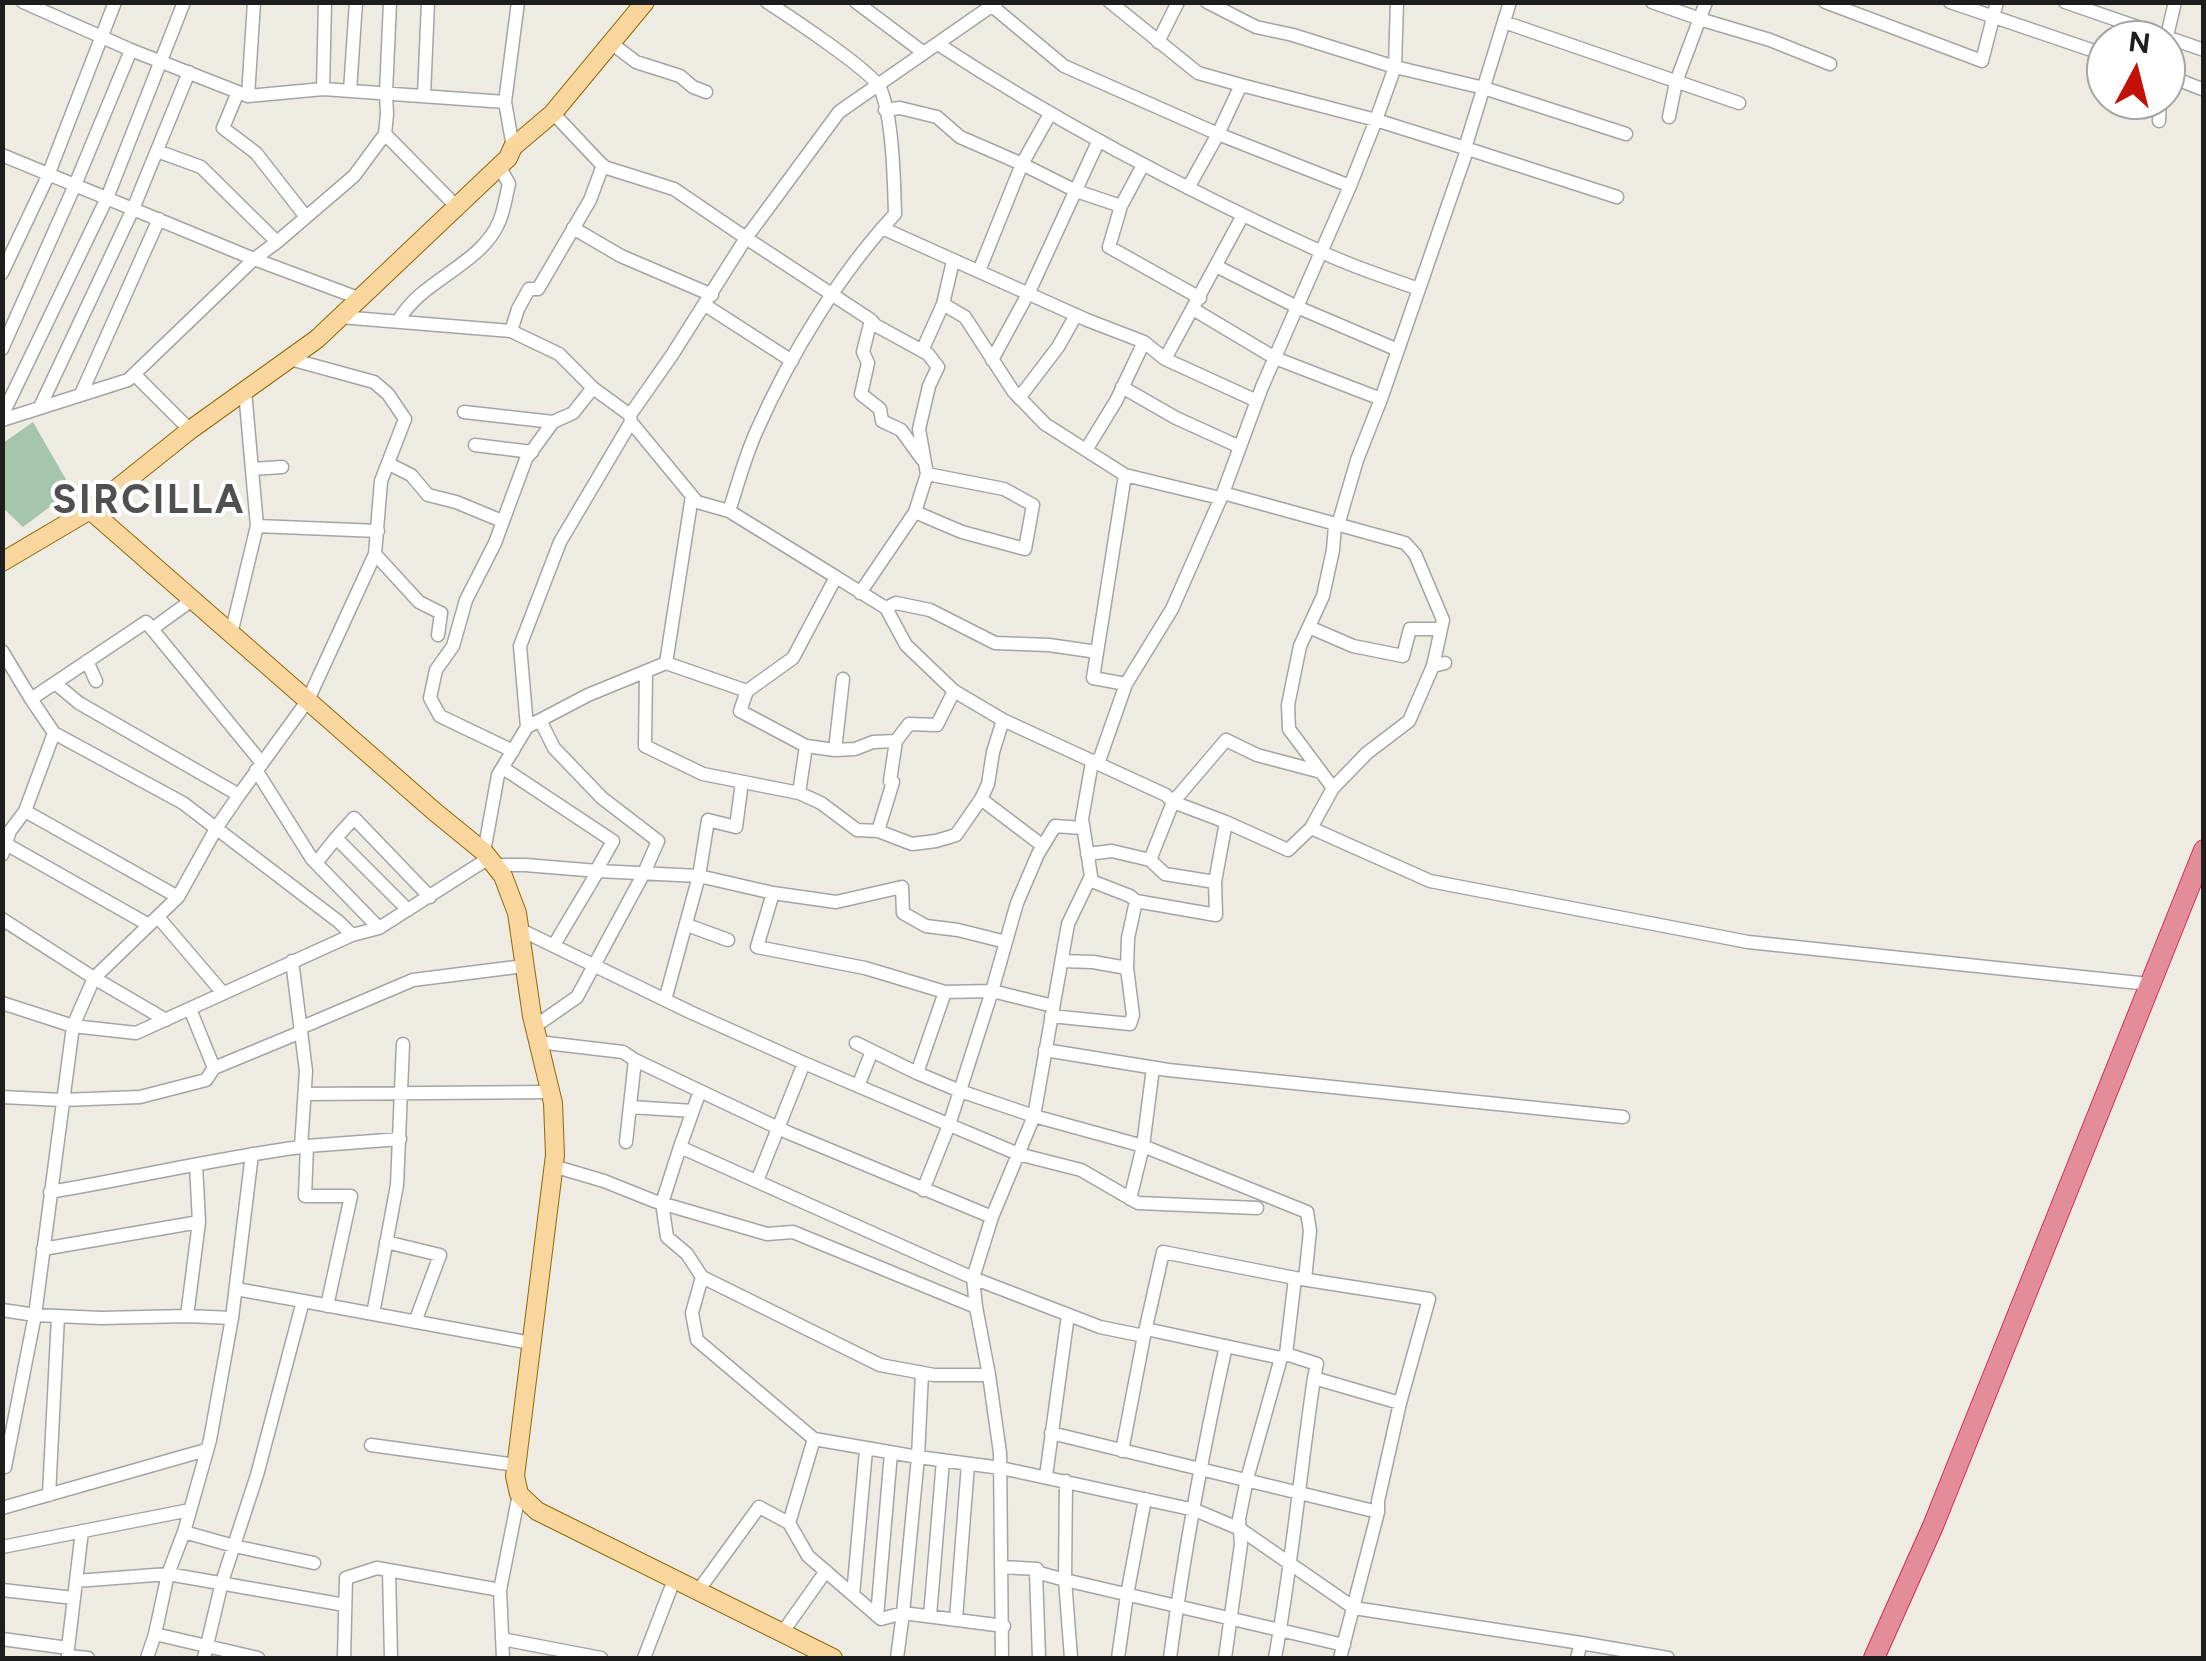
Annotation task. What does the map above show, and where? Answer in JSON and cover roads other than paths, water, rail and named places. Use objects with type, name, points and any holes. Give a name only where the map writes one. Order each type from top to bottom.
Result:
[{"type":"highway","points":[[1874,1658],[1933,1526],[2204,850]]},
{"type":"highway","points":[[1888,1658],[1933,1526]]},
{"type":"main road","points":[[2,562],[90,510],[190,430],[317,339],[508,158],[513,147],[553,113],[645,2]]},
{"type":"main road","points":[[90,510],[489,858],[502,876],[516,913],[550,1092],[554,1138],[516,1465],[519,1494],[537,1511],[833,1658]]},
{"type":"street","points":[[23,2],[243,94],[323,89],[505,102]]},
{"type":"street","points":[[2,274],[48,174],[115,2]]},
{"type":"street","points":[[2,418],[106,198],[184,2]]},
{"type":"street","points":[[254,2],[243,94],[223,128],[256,153],[306,218]]},
{"type":"street","points":[[323,89],[326,2]]},
{"type":"street","points":[[350,92],[356,2]]},
{"type":"street","points":[[2,418],[128,380],[254,259],[354,176],[385,134],[390,2]]},
{"type":"street","points":[[424,96],[428,2]]},
{"type":"street","points":[[513,147],[505,102],[518,2]]},
{"type":"street","points":[[728,511],[756,431],[792,362],[833,294],[896,214],[879,84],[806,27],[766,2]]},
{"type":"street","points":[[856,2],[871,7],[924,53]]},
{"type":"street","points":[[1110,2],[1198,73],[1376,120],[1617,197]]},
{"type":"street","points":[[1158,42],[1178,2]]},
{"type":"street","points":[[1207,2],[1256,27],[1484,88],[1626,134]]},
{"type":"street","points":[[1092,762],[1100,758],[1126,684],[1172,609],[1350,186],[1395,67],[1398,2]]},
{"type":"street","points":[[1333,788],[1289,730],[1288,705],[1300,646],[1323,596],[1336,525],[1466,153],[1510,2]]},
{"type":"street","points":[[1652,2],[1830,64]]},
{"type":"street","points":[[1669,117],[1676,82],[1706,2]]},
{"type":"street","points":[[1825,2],[1982,62],[1995,10]]},
{"type":"street","points":[[1950,2],[1995,10],[2086,46]]},
{"type":"street","points":[[2065,2],[2114,20]]},
{"type":"street","points":[[536,1034],[577,997],[658,841],[602,798],[534,723],[520,646],[560,542],[630,418],[746,238],[839,112],[994,4],[1064,66],[1218,134],[1350,186]]},
{"type":"street","points":[[1504,22],[1739,103]]},
{"type":"street","points":[[611,44],[636,62],[680,76],[706,92]]},
{"type":"street","points":[[938,44],[1098,142],[1188,188],[1320,251],[1419,289]]},
{"type":"street","points":[[2,350],[131,50]]},
{"type":"street","points":[[40,408],[133,209],[189,72]]},
{"type":"street","points":[[1188,188],[1242,85]]},
{"type":"street","points":[[885,110],[900,108],[936,117],[960,136],[1076,190],[1121,206]]},
{"type":"street","points":[[553,113],[603,165],[674,188],[874,325],[928,354],[938,367],[929,386],[920,429],[927,470],[915,512],[860,593]]},
{"type":"street","points":[[979,271],[1022,164],[1050,114]]},
{"type":"street","points":[[385,134],[457,207]]},
{"type":"street","points":[[992,360],[1029,292],[1098,142]]},
{"type":"street","points":[[157,151],[201,168],[277,242]]},
{"type":"street","points":[[4,159],[361,298]]},
{"type":"street","points":[[511,331],[529,289],[538,289],[590,200],[603,165]]},
{"type":"street","points":[[1143,165],[1121,206],[1109,246],[1275,358],[1381,399]]},
{"type":"street","points":[[399,320],[408,303],[479,250],[498,224],[509,184],[499,166]]},
{"type":"street","points":[[1164,359],[1243,215]]},
{"type":"street","points":[[81,394],[159,219]]},
{"type":"street","points":[[573,228],[708,300],[792,362]]},
{"type":"street","points":[[882,228],[1144,342],[1164,359],[1257,401]]},
{"type":"street","points":[[922,351],[942,304],[953,261]]},
{"type":"street","points":[[1216,266],[1296,307],[1398,350]]},
{"type":"street","points":[[340,317],[511,331],[559,354],[592,389],[630,418],[697,502],[728,511],[886,608],[906,645],[954,690],[1003,720],[1174,802],[1288,850],[1311,828],[1333,788],[1367,753],[1409,721],[1439,664],[1443,620],[1415,554],[1404,543],[1222,495],[1125,475],[1045,424],[1020,398],[964,318],[942,304]]},
{"type":"street","points":[[1020,398],[1058,347],[1076,314]]},
{"type":"street","points":[[872,320],[862,352],[868,363],[860,394],[880,409],[882,421],[901,430],[927,470],[1004,489],[1033,504],[1025,549],[962,532],[915,512]]},
{"type":"street","points":[[1086,450],[1144,342]]},
{"type":"street","points":[[3,1470],[35,1315],[73,1026],[94,978],[178,897],[217,827],[308,700],[375,554],[381,481],[405,419],[388,394],[374,382],[290,359]]},
{"type":"street","points":[[134,374],[190,430]]},
{"type":"street","points":[[1122,387],[1176,418],[1240,447]]},
{"type":"street","points":[[464,412],[553,422],[573,413],[592,389]]},
{"type":"street","points":[[231,634],[257,526],[245,391]]},
{"type":"street","points":[[513,750],[440,716],[430,698],[436,670],[452,646],[466,600],[495,543],[526,459],[553,422]]},
{"type":"street","points":[[475,445],[532,452]]},
{"type":"street","points":[[389,464],[411,475],[428,495],[502,521]]},
{"type":"street","points":[[252,469],[282,467]]},
{"type":"street","points":[[1125,475],[1092,678],[1126,684]]},
{"type":"street","points":[[666,663],[692,496]]},
{"type":"street","points":[[257,526],[378,531]]},
{"type":"street","points":[[375,554],[419,602],[440,613],[438,635]]},
{"type":"street","points":[[836,577],[792,658],[748,692],[740,711],[806,746],[835,750],[896,742]]},
{"type":"street","points":[[152,629],[192,600]]},
{"type":"street","points":[[886,608],[896,603],[930,610],[994,643],[1096,652]]},
{"type":"street","points":[[32,698],[146,622],[259,766],[316,863],[379,928]]},
{"type":"street","points":[[1309,627],[1353,646],[1403,656],[1410,629],[1441,629]]},
{"type":"street","points":[[2,651],[54,733],[183,803],[352,935]]},
{"type":"street","points":[[87,661],[96,680]]},
{"type":"street","points":[[489,858],[498,776],[534,723],[588,695],[666,663],[748,692]]},
{"type":"street","points":[[646,672],[644,746],[703,774],[799,793],[821,803],[857,830],[878,831],[912,844],[956,835],[988,784],[1003,720]]},
{"type":"street","points":[[835,750],[844,679]]},
{"type":"street","points":[[55,683],[79,703],[239,794]]},
{"type":"street","points":[[878,831],[893,782],[896,742],[909,724],[937,724],[954,690]]},
{"type":"street","points":[[54,733],[26,811],[10,832],[4,850],[154,921],[222,992]]},
{"type":"street","points":[[1150,860],[1174,802],[1226,740],[1257,755],[1321,772]]},
{"type":"street","points":[[799,793],[806,746]]},
{"type":"street","points":[[1002,1658],[1001,1468],[973,1278],[992,1217],[1034,1116],[1068,924],[1091,876],[1082,819],[1092,762]]},
{"type":"street","points":[[502,768],[612,842],[554,945]]},
{"type":"street","points":[[665,1000],[700,876],[708,820],[736,827],[742,782]]},
{"type":"street","points":[[980,799],[1043,846]]},
{"type":"street","points":[[26,811],[178,897]]},
{"type":"street","points":[[316,863],[354,818],[430,897]]},
{"type":"street","points":[[1089,880],[1136,901],[1216,914],[1216,882],[1226,822]]},
{"type":"street","points":[[923,1190],[949,1125],[1017,904],[1056,826],[1082,828]]},
{"type":"street","points":[[1311,828],[1430,880],[1748,942],[2149,984]]},
{"type":"street","points":[[336,838],[408,910]]},
{"type":"street","points":[[1087,854],[1112,851],[1150,860],[1165,874],[1216,882]]},
{"type":"street","points":[[2,1003],[73,1026],[136,1033],[352,935],[379,928],[489,858],[597,871],[700,876],[772,893],[836,902],[902,887],[904,913],[926,926],[1006,942]]},
{"type":"street","points":[[772,893],[757,947],[865,968],[945,992],[992,991],[1052,1011],[1130,1024],[1133,1015],[1128,938],[1136,901]]},
{"type":"street","points":[[2,919],[166,1020]]},
{"type":"street","points":[[688,925],[728,940]]},
{"type":"street","points":[[519,929],[804,1063],[1018,1154],[1081,1170],[1138,1203],[1258,1208]]},
{"type":"street","points":[[1062,960],[1127,968]]},
{"type":"street","points":[[292,961],[306,1071],[306,1196],[351,1196],[327,1306]]},
{"type":"street","points":[[2,1097],[140,1097],[206,1080],[214,1068],[413,980],[524,966]]},
{"type":"street","points":[[917,1073],[945,992]]},
{"type":"street","points":[[190,1009],[214,1068]]},
{"type":"street","points":[[536,1034],[623,1052],[778,1128],[992,1217]]},
{"type":"street","points":[[856,1043],[960,1090],[1034,1116],[1143,1146],[1308,1212],[1310,1231],[1283,1356],[1246,1479],[1225,1658]]},
{"type":"street","points":[[373,1314],[397,1185],[403,1044]]},
{"type":"street","points":[[1046,1050],[1153,1068],[1623,1117]]},
{"type":"street","points":[[858,1086],[872,1051]]},
{"type":"street","points":[[626,1142],[635,1060]]},
{"type":"street","points":[[757,1181],[804,1063]]},
{"type":"street","points":[[1130,1199],[1143,1146],[1153,1068]]},
{"type":"street","points":[[700,1091],[662,1203],[667,1237],[687,1254],[702,1276],[880,1365],[934,1375],[989,1375]]},
{"type":"street","points":[[305,1094],[550,1092]]},
{"type":"street","points":[[630,1107],[693,1111]]},
{"type":"street","points":[[50,1192],[252,1154],[400,1139]]},
{"type":"street","points":[[680,1146],[973,1278],[1100,1327],[1317,1364],[1274,1658]]},
{"type":"street","points":[[146,1658],[206,1450],[232,1318],[252,1154]]},
{"type":"street","points":[[187,1316],[199,1222],[196,1165]]},
{"type":"street","points":[[553,1166],[767,1234],[792,1232],[976,1307]]},
{"type":"street","points":[[44,1249],[199,1222]]},
{"type":"street","points":[[386,1242],[440,1255],[415,1322]]},
{"type":"street","points":[[1036,1572],[1280,1629],[1342,1652],[1378,1512],[1400,1403],[1429,1300],[1163,1252],[1122,1451]]},
{"type":"street","points":[[702,1276],[692,1313],[696,1340],[814,1440],[1046,1476],[1195,1510],[1240,1530],[1354,1608],[1668,1658]]},
{"type":"street","points":[[236,1289],[531,1343]]},
{"type":"street","points":[[205,1652],[303,1301]]},
{"type":"street","points":[[2,1310],[102,1318],[232,1318]]},
{"type":"street","points":[[1046,1476],[1068,1315]]},
{"type":"street","points":[[49,1495],[58,1316]]},
{"type":"street","points":[[1170,1658],[1199,1468],[1226,1346]]},
{"type":"street","points":[[896,1658],[904,1613],[922,1373]]},
{"type":"street","points":[[1314,1378],[1400,1403]]},
{"type":"street","points":[[1051,1433],[1378,1512]]},
{"type":"street","points":[[789,1523],[814,1440]]},
{"type":"street","points":[[371,1446],[516,1465]]},
{"type":"street","points":[[2,1508],[206,1450]]},
{"type":"street","points":[[853,1595],[866,1450]]},
{"type":"street","points":[[877,1616],[891,1453]]},
{"type":"street","points":[[930,1616],[942,1460]]},
{"type":"street","points":[[956,1619],[968,1464]]},
{"type":"street","points":[[1066,1481],[1065,1580],[1071,1658]]},
{"type":"street","points":[[503,1658],[500,1590],[519,1494]]},
{"type":"street","points":[[1118,1658],[1145,1499]]},
{"type":"street","points":[[698,1592],[759,1507],[789,1523],[808,1556],[881,1620],[904,1613],[1004,1626]]},
{"type":"street","points":[[2,1547],[190,1510]]},
{"type":"street","points":[[82,1530],[68,1656],[88,1658]]},
{"type":"street","points":[[184,1532],[314,1563]]},
{"type":"street","points":[[1002,1567],[1036,1568],[1039,1658]]},
{"type":"street","points":[[344,1658],[346,1578],[377,1568],[500,1590]]},
{"type":"street","points":[[389,1570],[392,1658]]},
{"type":"street","points":[[782,1633],[826,1571]]},
{"type":"street","points":[[76,1581],[168,1574],[345,1606]]},
{"type":"street","points":[[644,1658],[674,1580]]},
{"type":"street","points":[[2,1590],[74,1598]]},
{"type":"street","points":[[155,1634],[205,1652],[254,1658]]},
{"type":"street","points":[[2,1639],[68,1648]]},
{"type":"street","points":[[502,1639],[601,1658]]},
{"type":"street","points":[[1578,1658],[1581,1643]]},
{"type":"district","name":"SIRCILLA","points":[[149,501]]}]
